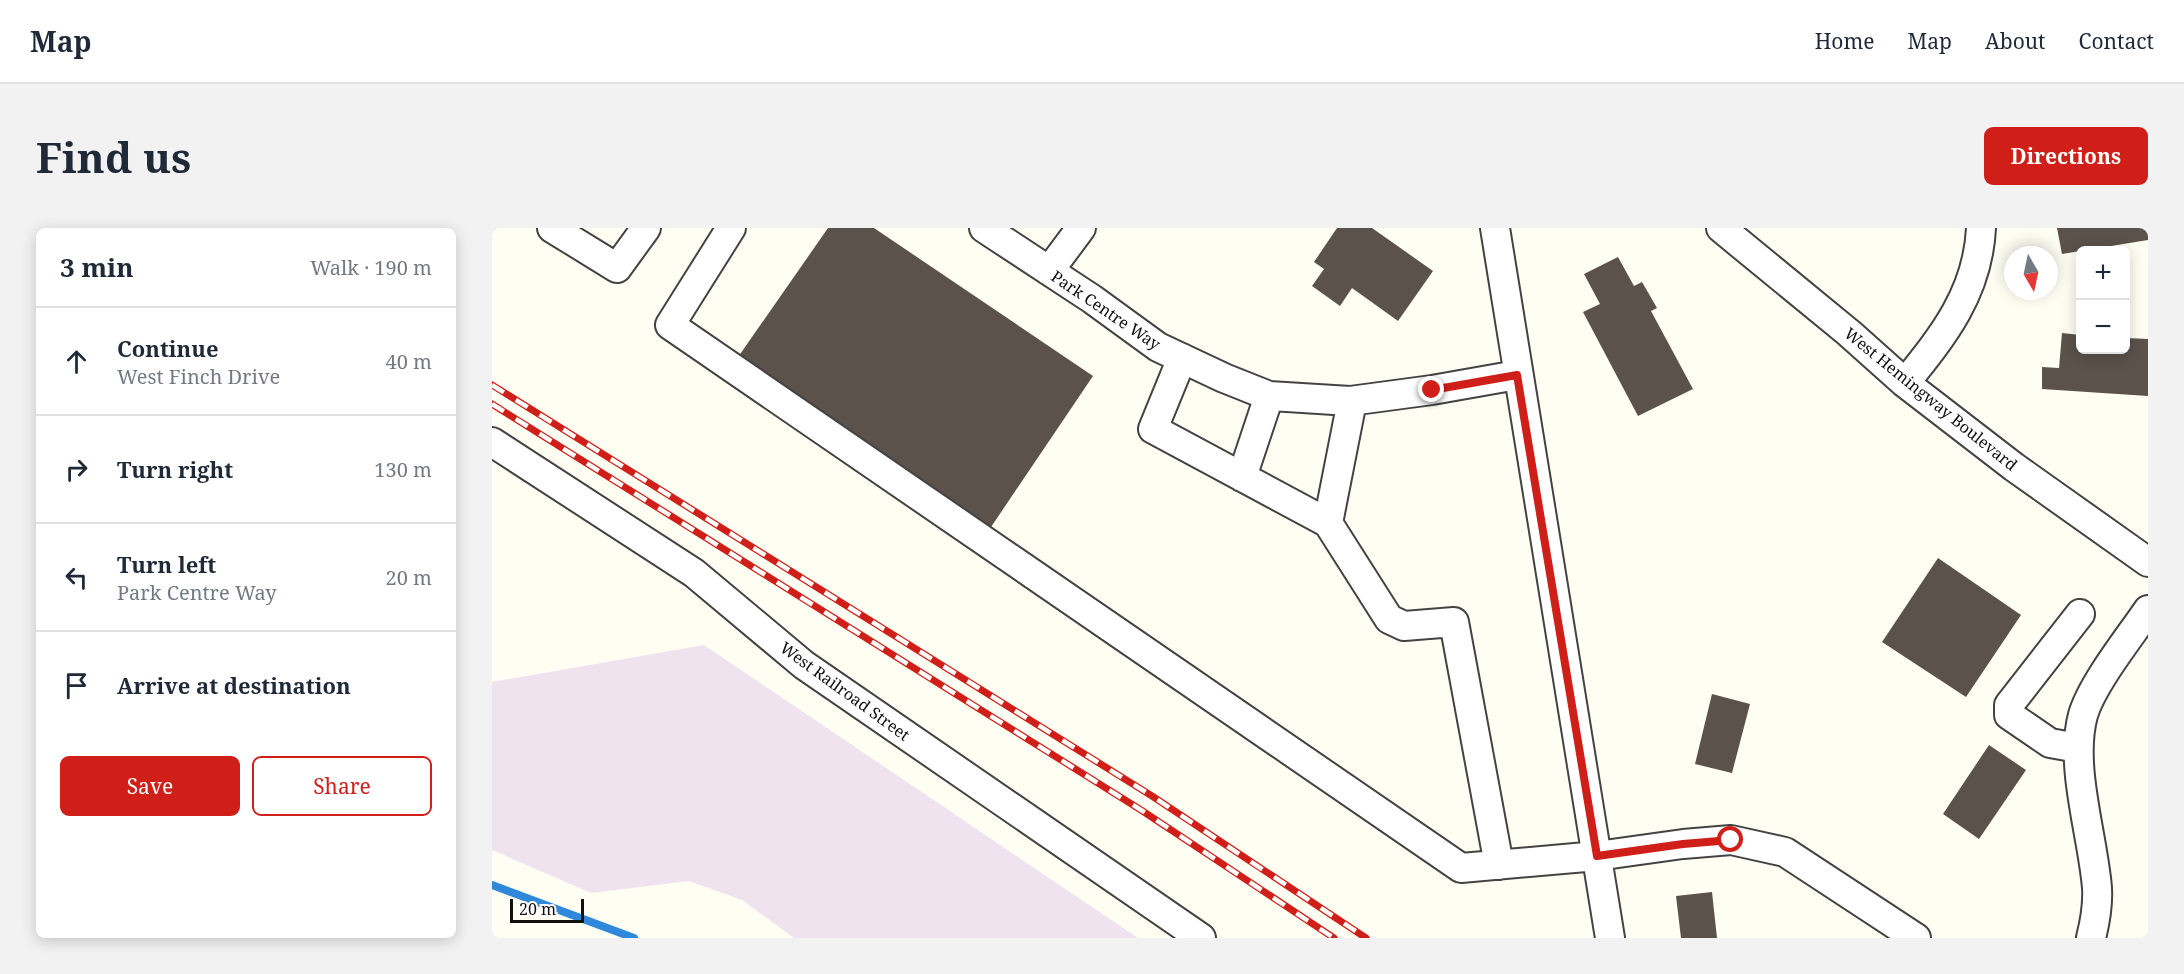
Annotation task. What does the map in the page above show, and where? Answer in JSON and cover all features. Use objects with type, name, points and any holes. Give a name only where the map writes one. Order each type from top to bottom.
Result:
[{"type":"street","points":[[552,228],[617,268],[646,228]]},
{"type":"street","points":[[731,228],[670,325],[1461,868],[1597,856],[1731,840],[1785,852],[1916,938]]},
{"type":"street","name":"Park Centre Way","points":[[984,228],[1158,347],[1269,396],[1352,401],[1517,375]]},
{"type":"street","points":[[1049,271],[1081,228]]},
{"type":"street","points":[[1495,228],[1610,938]]},
{"type":"street","name":"West Hemingway Boulevard","points":[[1721,228],[1849,333],[1905,383],[2014,467],[2148,562]]},
{"type":"street","points":[[1905,383],[1957,314],[1977,265],[1981,228]]},
{"type":"street","points":[[1182,358],[1153,429],[1328,524],[1389,619],[1404,626],[1454,622],[1499,865]]},
{"type":"street","points":[[1242,477],[1269,396]]},
{"type":"street","points":[[1328,524],[1352,401]]},
{"type":"street","name":"West Railroad Street","points":[[492,442],[694,573],[804,664],[1201,938]]},
{"type":"street","points":[[2091,938],[2095,921],[2097,890],[2078,748],[2083,715],[2099,682],[2148,610]]},
{"type":"street","points":[[2078,748],[2050,743],[2009,715],[2009,705],[2080,614]]},
{"type":"shaded area","points":[[704,645],[1138,938],[794,938],[742,900],[689,881],[591,893],[492,850],[492,682]]},
{"type":"building","points":[[828,228],[874,228],[1093,376],[989,530],[736,360]]},
{"type":"building","points":[[1337,228],[1372,228],[1433,271],[1398,321],[1352,288],[1340,306],[1312,286],[1324,269],[1314,262]]},
{"type":"building","points":[[2057,228],[2148,228],[2148,240],[2111,246],[2076,246],[2076,252],[2062,254]]},
{"type":"building","points":[[1618,257],[1634,286],[1642,282],[1657,308],[1651,311],[1693,389],[1638,416],[1583,312],[1600,304],[1584,274]]},
{"type":"building","points":[[2062,333],[2076,335],[2076,354],[2130,354],[2130,338],[2148,339],[2148,396],[2042,389],[2042,367],[2059,368]]},
{"type":"building","points":[[1938,558],[2021,615],[1966,697],[1882,642]]},
{"type":"building","points":[[1712,694],[1750,704],[1732,773],[1695,764]]},
{"type":"building","points":[[1989,745],[2026,770],[1979,839],[1943,814]]},
{"type":"building","points":[[1712,892],[1717,938],[1681,938],[1676,896]]},
{"type":"waterway","points":[[492,885],[634,938]]},
{"type":"railway","points":[[492,385],[1152,796],[1366,938]]},
{"type":"railway","points":[[492,404],[1141,810],[1334,938]]},
{"type":"route","points":[[1432,390],[1517,375],[1597,856],[1731,840]]}]
